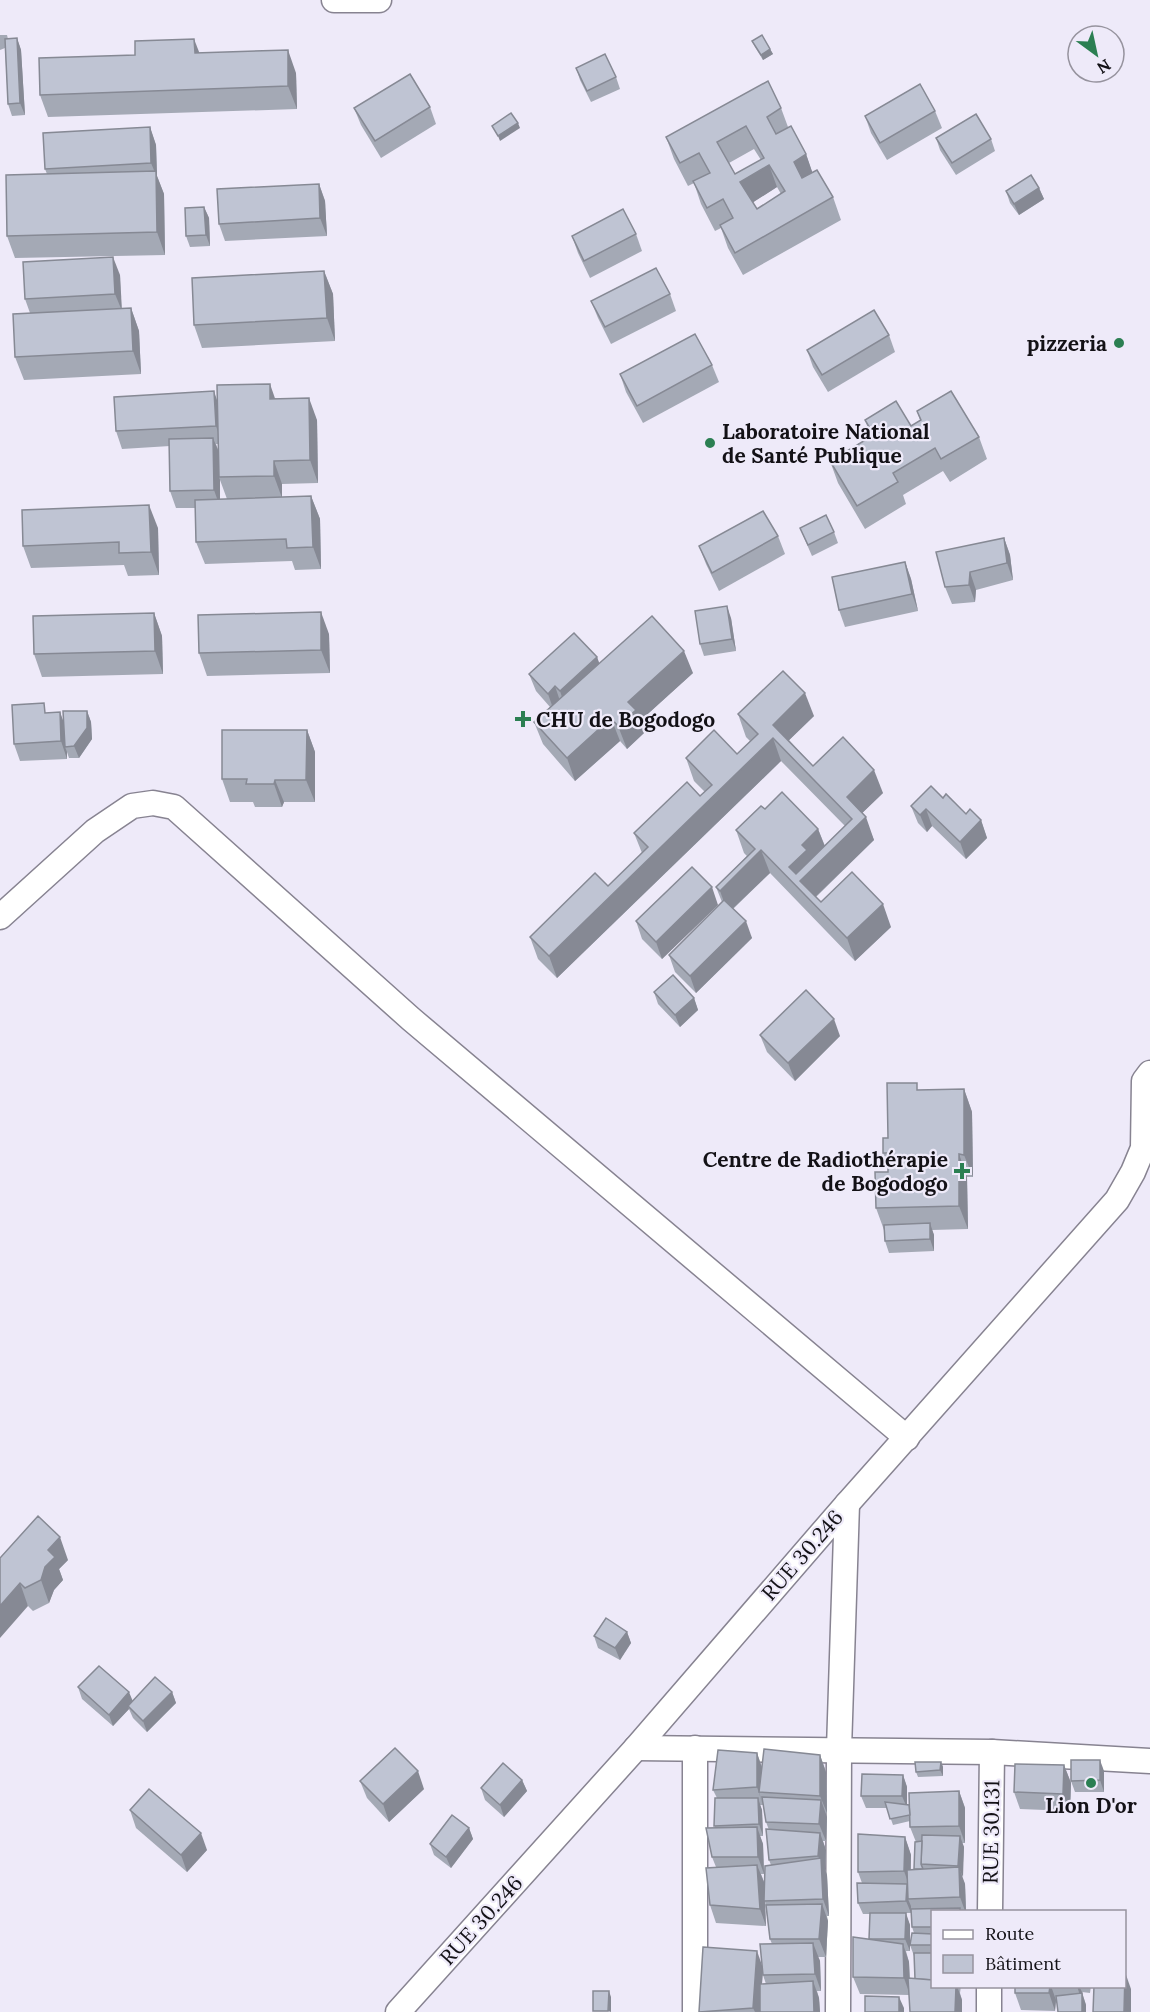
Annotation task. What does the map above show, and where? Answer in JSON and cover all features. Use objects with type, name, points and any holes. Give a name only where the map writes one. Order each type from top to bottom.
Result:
[{"type":"street","points":[[334,0],[380,0]]},
{"type":"street","points":[[0,917],[95,831],[132,806],[153,803],[174,807],[411,1019],[907,1438]]},
{"type":"street","name":"RUE 30.246","points":[[398,2012],[636,1748],[847,1504],[1117,1200],[1143,1148],[1144,1081],[1150,1073]]},
{"type":"street","points":[[838,2012],[839,1749],[847,1504]]},
{"type":"street","points":[[636,1748],[992,1752],[1150,1761]]},
{"type":"street","points":[[695,1748],[695,2012]]},
{"type":"street","name":"RUE 30.131","points":[[990,1910],[992,1752]]},
{"type":"street","points":[[989,1988],[989,2012]]},
{"type":"building","points":[[762,35],[770,49],[761,55],[752,41]]},
{"type":"building","points":[[17,38],[20,103],[8,104],[5,39]]},
{"type":"building","points":[[194,39],[195,53],[288,50],[288,86],[40,95],[39,58],[135,55],[135,41]]},
{"type":"building","points":[[605,54],[616,77],[587,91],[576,68]]},
{"type":"building","points":[[410,74],[430,107],[375,141],[354,108]]},
{"type":"building","points":[[768,81],[781,108],[767,117],[776,134],[791,126],[806,154],[794,162],[802,178],[817,170],[833,197],[735,253],[720,225],[733,218],[723,199],[707,208],[693,181],[710,173],[699,153],[680,163],[666,137]],"holes":[[[746,126],[764,158],[735,174],[717,142]],[[769,165],[785,191],[757,209],[740,182]]]},
{"type":"building","points":[[920,84],[935,111],[880,143],[865,116]]},
{"type":"building","points":[[511,113],[518,123],[498,136],[492,126]]},
{"type":"building","points":[[976,114],[991,139],[952,163],[936,138]]},
{"type":"building","points":[[150,127],[151,163],[45,169],[43,133]]},
{"type":"building","points":[[156,171],[157,232],[7,236],[6,175]]},
{"type":"building","points":[[1031,175],[1039,188],[1014,204],[1006,191]]},
{"type":"building","points":[[319,184],[320,218],[219,224],[217,189]]},
{"type":"building","points":[[204,207],[206,235],[186,236],[185,208]]},
{"type":"building","points":[[623,209],[636,234],[584,261],[572,236]]},
{"type":"building","points":[[113,257],[115,294],[25,299],[23,262]]},
{"type":"building","points":[[656,268],[670,294],[605,327],[591,301]]},
{"type":"building","points":[[324,271],[327,318],[194,325],[192,278]]},
{"type":"building","points":[[131,308],[133,351],[15,357],[13,314]]},
{"type":"building","points":[[874,310],[889,335],[822,375],[807,350]]},
{"type":"building","points":[[695,334],[712,365],[637,406],[620,374]]},
{"type":"building","points":[[270,384],[270,399],[309,398],[310,460],[274,461],[274,476],[219,477],[217,385]]},
{"type":"building","points":[[214,391],[216,426],[116,431],[114,397]]},
{"type":"building","points":[[951,391],[979,437],[941,459],[935,448],[893,473],[898,482],[857,506],[830,461],[874,435],[865,420],[896,401],[911,426],[921,420],[917,411]]},
{"type":"building","points":[[213,438],[214,490],[170,491],[169,439]]},
{"type":"building","points":[[311,496],[313,547],[287,548],[286,539],[196,542],[195,500]]},
{"type":"building","points":[[149,505],[151,552],[119,553],[119,542],[23,546],[22,510]]},
{"type":"building","points":[[763,511],[778,536],[712,573],[699,546]]},
{"type":"building","points":[[826,515],[834,532],[808,545],[800,528]]},
{"type":"building","points":[[1004,538],[1007,563],[970,572],[969,585],[945,587],[936,552]]},
{"type":"building","points":[[905,562],[912,594],[839,610],[832,577]]},
{"type":"building","points":[[727,606],[732,639],[700,644],[695,611]]},
{"type":"building","points":[[321,612],[321,650],[199,653],[198,615]]},
{"type":"building","points":[[154,613],[155,651],[34,654],[33,616]]},
{"type":"building","points":[[652,616],[684,651],[628,702],[636,710],[618,726],[611,718],[567,758],[534,722]]},
{"type":"building","points":[[574,633],[597,657],[560,691],[555,686],[548,694],[529,674]]},
{"type":"building","points":[[783,671],[805,693],[773,725],[813,766],[843,737],[874,770],[847,797],[866,817],[800,881],[821,902],[852,872],[883,904],[847,938],[761,850],[720,891],[716,887],[755,849],[736,830],[761,806],[765,809],[782,792],[818,829],[802,845],[807,850],[789,867],[796,874],[852,819],[773,738],[549,956],[530,937],[595,873],[608,886],[648,847],[634,833],[687,782],[700,796],[712,785],[686,758],[714,730],[737,754],[758,734],[738,714]]},
{"type":"building","points":[[44,703],[45,713],[60,712],[61,741],[14,744],[12,705]]},
{"type":"building","points":[[63,711],[87,711],[87,728],[74,746],[65,747]]},
{"type":"building","points":[[222,730],[307,730],[306,780],[275,780],[274,784],[246,784],[247,779],[222,779]]},
{"type":"building","points":[[931,786],[943,798],[946,794],[966,814],[970,809],[981,820],[960,842],[926,809],[920,815],[911,806]]},
{"type":"building","points":[[692,867],[712,887],[656,942],[636,921]]},
{"type":"building","points":[[724,900],[746,921],[690,976],[669,955]]},
{"type":"building","points":[[673,975],[694,998],[675,1015],[654,992]]},
{"type":"building","points":[[806,990],[834,1019],[788,1063],[760,1035]]},
{"type":"building","points":[[887,1083],[917,1083],[917,1090],[964,1089],[964,1155],[959,1154],[959,1206],[876,1208],[875,1172],[888,1172],[888,1153],[883,1153],[883,1138],[888,1138]]},
{"type":"building","points":[[930,1223],[930,1239],[885,1241],[884,1225]]},
{"type":"building","points":[[38,1516],[60,1537],[48,1550],[55,1557],[45,1567],[41,1580],[25,1588],[20,1583],[0,1606],[0,1558]]},
{"type":"building","points":[[606,1618],[627,1632],[615,1648],[594,1636]]},
{"type":"building","points":[[99,1666],[129,1692],[109,1715],[78,1687]]},
{"type":"building","points":[[155,1677],[172,1692],[143,1721],[128,1706]]},
{"type":"building","points":[[395,1748],[418,1771],[383,1804],[360,1781]]},
{"type":"building","points":[[764,1749],[820,1755],[820,1796],[759,1792]]},
{"type":"building","points":[[718,1750],[757,1753],[757,1787],[713,1790]]},
{"type":"building","points":[[1071,1760],[1100,1760],[1100,1780],[1071,1781]]},
{"type":"building","points":[[915,1762],[941,1762],[940,1770],[916,1772]]},
{"type":"building","points":[[503,1763],[522,1780],[500,1805],[481,1788]]},
{"type":"building","points":[[1015,1764],[1064,1765],[1063,1794],[1014,1792]]},
{"type":"building","points":[[862,1774],[903,1775],[902,1796],[861,1796]]},
{"type":"building","points":[[149,1789],[201,1833],[181,1855],[130,1810]]},
{"type":"building","points":[[959,1791],[959,1826],[910,1827],[909,1793]]},
{"type":"building","points":[[762,1797],[821,1800],[819,1824],[766,1822]]},
{"type":"building","points":[[715,1798],[758,1798],[759,1824],[714,1826]]},
{"type":"building","points":[[885,1802],[909,1805],[910,1815],[890,1819]]},
{"type":"building","points":[[452,1815],[469,1828],[446,1857],[430,1844]]},
{"type":"building","points":[[757,1827],[758,1857],[712,1857],[706,1828]]},
{"type":"building","points":[[766,1829],[820,1833],[818,1856],[769,1860]]},
{"type":"building","points":[[858,1834],[905,1837],[904,1871],[858,1872]]},
{"type":"building","points":[[922,1835],[960,1836],[958,1866],[921,1864]]},
{"type":"building","points":[[922,1841],[921,1864],[923,1869],[914,1869],[915,1842]]},
{"type":"building","points":[[821,1858],[823,1899],[764,1901],[765,1866]]},
{"type":"building","points":[[757,1865],[760,1909],[710,1905],[706,1868]]},
{"type":"building","points":[[959,1867],[960,1897],[908,1899],[907,1870]]},
{"type":"building","points":[[857,1883],[907,1884],[906,1901],[858,1903]]},
{"type":"building","points":[[822,1904],[819,1939],[770,1939],[766,1905]]},
{"type":"building","points":[[960,1908],[960,1910],[931,1910],[931,1927],[912,1927],[911,1909]]},
{"type":"building","points":[[870,1913],[906,1913],[905,1939],[869,1939]]},
{"type":"building","points":[[912,1933],[931,1934],[931,1945],[910,1945]]},
{"type":"building","points":[[853,1937],[903,1944],[904,1978],[853,1977]]},
{"type":"building","points":[[813,1943],[815,1974],[763,1975],[760,1944]]},
{"type":"building","points":[[703,1947],[757,1951],[753,2008],[699,2012]]},
{"type":"building","points":[[914,1953],[931,1953],[931,1980],[915,1979]]},
{"type":"building","points":[[908,1978],[931,1980],[931,1988],[956,1988],[955,2012],[910,2012]]},
{"type":"building","points":[[813,1981],[814,2012],[760,2012],[760,1984]]},
{"type":"building","points":[[1015,1988],[1050,1988],[1049,1993],[1015,1993]]},
{"type":"building","points":[[1094,1988],[1125,1988],[1124,2012],[1093,2012]]},
{"type":"building","points":[[593,1991],[609,1991],[608,2011],[593,2011]]},
{"type":"building","points":[[1082,1993],[1082,2012],[1058,2012],[1056,1996]]},
{"type":"building","points":[[865,1996],[899,1997],[899,2012],[865,2012]]},
{"type":"place","name":"pizzeria","points":[[1119,343]]},
{"type":"place","name":"Laboratoire National de Santé Publique","points":[[710,443]]},
{"type":"place","name":"CHU de Bogodogo","points":[[523,719]]},
{"type":"place","name":"Centre de Radiothérapie de Bogodogo","points":[[962,1171]]},
{"type":"place","name":"Lion D'or","points":[[1091,1783]]}]
